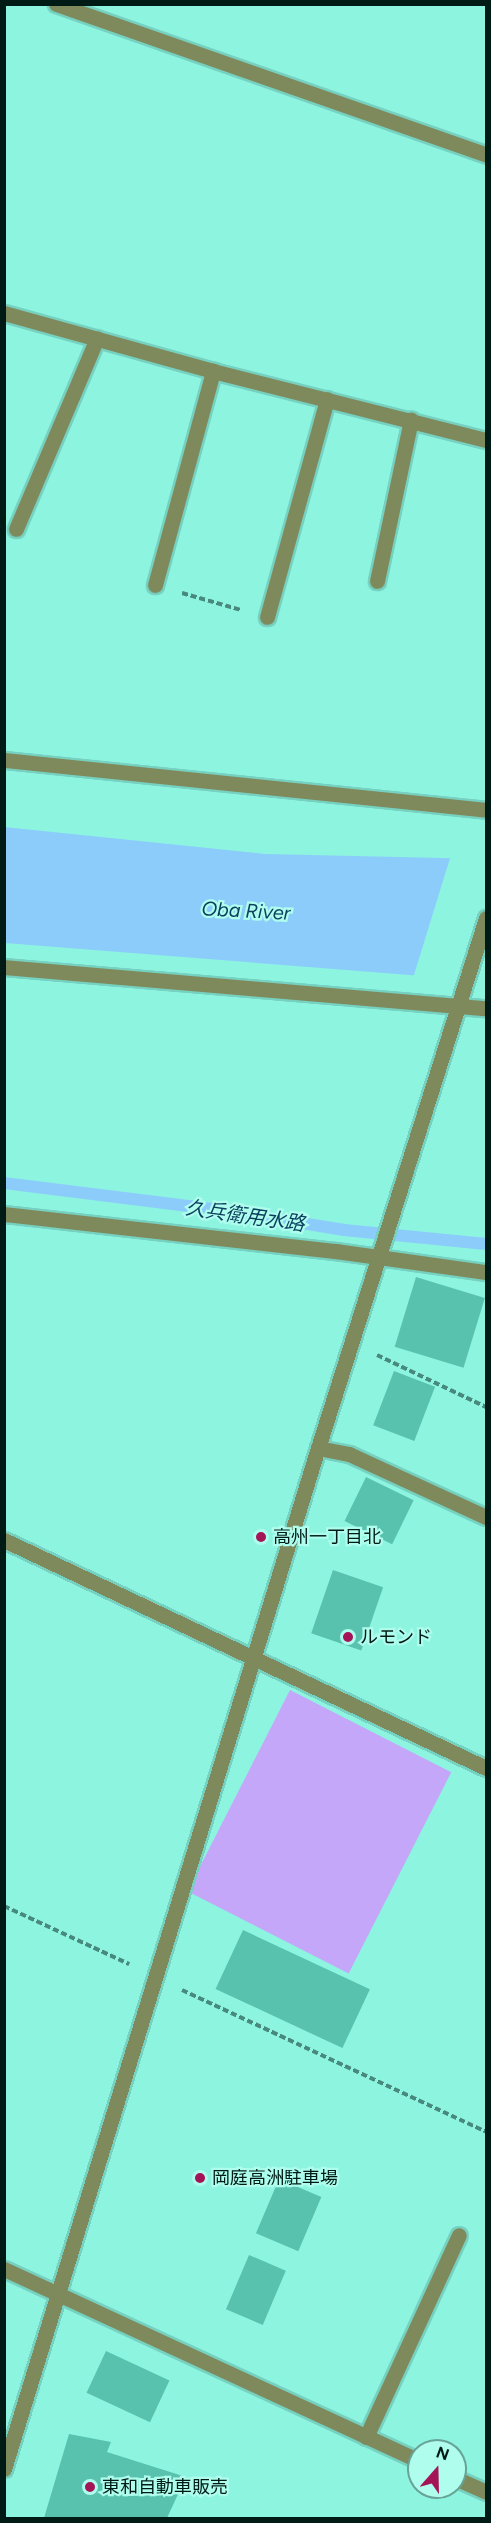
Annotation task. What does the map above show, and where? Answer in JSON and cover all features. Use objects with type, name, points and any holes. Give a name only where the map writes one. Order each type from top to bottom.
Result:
[{"type":"street","points":[[56,4],[486,155]]},
{"type":"street","points":[[4,313],[213,371],[486,440]]},
{"type":"street","points":[[16,529],[97,338]]},
{"type":"street","points":[[155,585],[213,371]]},
{"type":"street","points":[[267,617],[327,399]]},
{"type":"street","points":[[377,581],[411,420]]},
{"type":"street","points":[[4,760],[486,810]]},
{"type":"street","points":[[4,2469],[318,1448],[380,1259],[486,918]]},
{"type":"street","points":[[4,967],[486,1008]]},
{"type":"street","points":[[4,1214],[336,1251],[380,1259],[486,1272]]},
{"type":"street","points":[[318,1448],[349,1454],[486,1517]]},
{"type":"street","points":[[4,1540],[486,1767]]},
{"type":"street","points":[[366,2437],[459,2235]]},
{"type":"street","points":[[4,2269],[407,2456]]},
{"type":"street","points":[[467,2483],[486,2492]]},
{"type":"path","points":[[155,585],[267,617]]},
{"type":"path","points":[[377,1355],[486,1407]]},
{"type":"path","points":[[4,1906],[134,1966]]},
{"type":"path","points":[[181,1990],[486,2132]]},
{"type":"shaded area","points":[[290,1690],[451,1772],[349,1974],[187,1891]]},
{"type":"water","name":"Oba River","points":[[4,827],[265,854],[486,859],[486,981],[5,943]]},
{"type":"pier","points":[[451,855],[486,856],[486,984],[413,978]]},
{"type":"building","points":[[416,1277],[485,1298],[464,1368],[395,1347]]},
{"type":"building","points":[[394,1371],[435,1387],[414,1441],[373,1425]]},
{"type":"building","points":[[366,1477],[414,1500],[392,1544],[345,1521]]},
{"type":"building","points":[[333,1570],[383,1587],[361,1651],[311,1633]]},
{"type":"building","points":[[243,1930],[370,1989],[342,2048],[216,1989]]},
{"type":"building","points":[[279,2179],[321,2197],[298,2251],[256,2233]]},
{"type":"building","points":[[249,2255],[286,2271],[263,2325],[226,2309]]},
{"type":"building","points":[[106,2351],[169,2381],[150,2422],[87,2393]]},
{"type":"building","points":[[69,2434],[111,2442],[107,2452],[186,2477],[167,2518],[44,2518]]},
{"type":"waterway","name":"久兵衛用水路","points":[[4,1183],[222,1210],[344,1230],[486,1244]]},
{"type":"place","name":"高州一丁目北","points":[[261,1537]]},
{"type":"place","name":"ルモンド","points":[[348,1637]]},
{"type":"place","name":"岡庭高洲駐車場","points":[[200,2178]]},
{"type":"place","name":"東和自動車販売","points":[[90,2487]]}]
